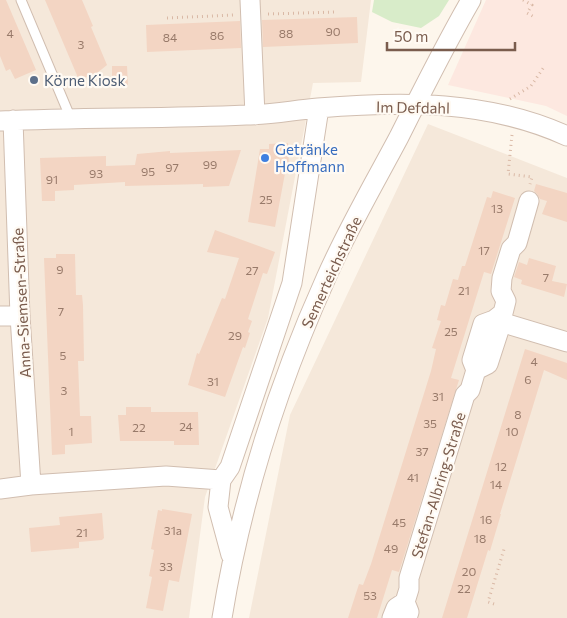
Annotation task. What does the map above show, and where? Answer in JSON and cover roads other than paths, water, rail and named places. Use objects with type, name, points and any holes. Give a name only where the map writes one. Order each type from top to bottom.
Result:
[{"type":"street","points":[[250,0],[256,115]]},
{"type":"street","name":"Semerteichstraße","points":[[222,618],[239,530],[278,396],[297,345],[326,277],[349,230],[414,104],[471,0]]},
{"type":"street","name":"Im Defdahl","points":[[7,121],[256,115],[319,108],[414,104],[510,109],[567,136]]},
{"type":"street","name":"Semerteichstraße","points":[[233,560],[218,507],[221,480],[230,467],[292,283],[319,108]]},
{"type":"street","name":"Anna-Siemsen-Straße","points":[[7,121],[31,485]]},
{"type":"street","name":"Stefan-Albring-Straße","points":[[392,618],[396,608],[406,610],[409,578],[465,395],[470,390],[476,370],[488,364],[498,330],[494,320],[503,313],[506,301],[501,291],[502,278],[511,250],[517,243],[529,201]]},
{"type":"street","points":[[0,316],[20,316]]},
{"type":"street","points":[[494,320],[567,342]]},
{"type":"street","points":[[0,489],[31,485],[166,476],[221,480]]},
{"type":"lane","points":[[22,0],[71,119]]},
{"type":"place","name":"Körne Kiosk","points":[[34,80]]},
{"type":"place","name":"Getränke Hoffmann","points":[[265,158]]}]
